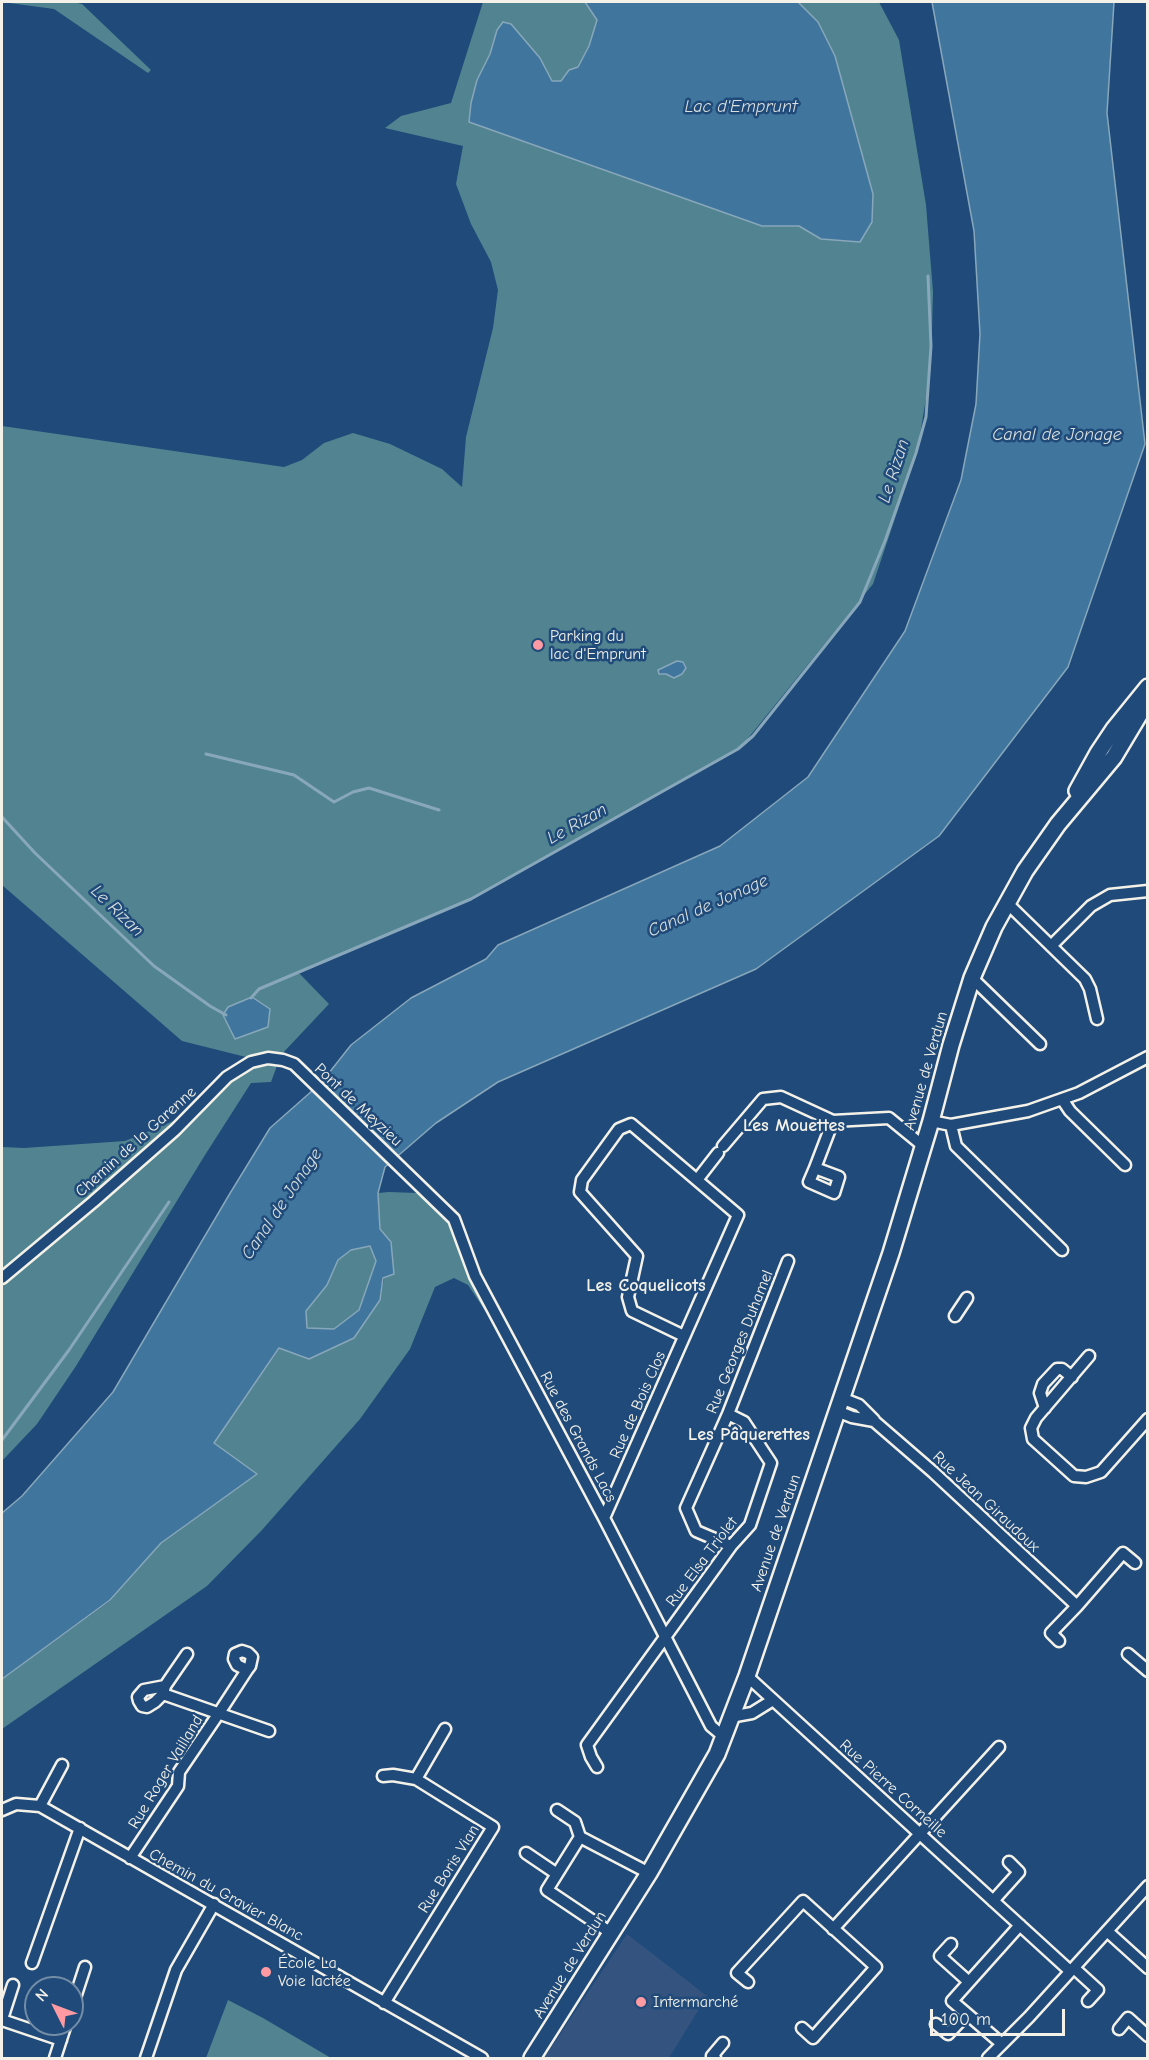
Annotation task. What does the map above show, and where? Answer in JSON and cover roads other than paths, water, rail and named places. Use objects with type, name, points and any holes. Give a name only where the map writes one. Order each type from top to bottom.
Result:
[{"type":"main road","name":"Avenue de Verdun","points":[[1058,824],[1098,753],[1129,709],[1148,687]]},
{"type":"main road","name":"Avenue de Verdun","points":[[532,2058],[649,1873],[717,1754],[747,1676],[891,1253],[972,978],[994,927],[1025,871],[1058,824],[1114,757],[1148,700]]},
{"type":"street","points":[[1051,946],[1091,906],[1110,895],[1148,891]]},
{"type":"street","points":[[1007,903],[1085,979],[1090,989],[1097,1019]]},
{"type":"street","points":[[972,978],[1041,1044]]},
{"type":"street","points":[[931,1121],[951,1125],[1028,1111],[1079,1093],[1148,1057]]},
{"type":"street","name":"Chemin de la Garenne","points":[[2,1278],[175,1130],[227,1077],[251,1062],[268,1058],[284,1060],[294,1064],[299,1070]]},
{"type":"street","name":"Pont de Meyzieu","points":[[299,1070],[396,1161]]},
{"type":"street","points":[[697,1180],[763,1099],[781,1097],[833,1121],[889,1118],[922,1145]]},
{"type":"street","points":[[1062,1099],[1070,1111],[1125,1165]]},
{"type":"street","points":[[815,1168],[833,1121]]},
{"type":"street","name":"Rue de Bois Clos","points":[[604,1518],[738,1215],[631,1124],[619,1129],[582,1180],[580,1192],[637,1256],[628,1298],[632,1311],[684,1336]]},
{"type":"street","points":[[951,1125],[956,1146],[1062,1250]]},
{"type":"street","name":"Rue des Grands Lacs","points":[[396,1161],[454,1219],[475,1276],[604,1518],[711,1726],[723,1736]]},
{"type":"street","name":"Rue Georges Duhamel","points":[[731,1546],[696,1531],[686,1508],[728,1414],[788,1261]]},
{"type":"street","points":[[955,1316],[967,1298]]},
{"type":"street","points":[[1089,1356],[1031,1428],[1033,1439],[1074,1476],[1086,1477],[1101,1472],[1148,1419]]},
{"type":"street","points":[[1045,1408],[1040,1393],[1043,1384],[1057,1369],[1062,1369],[1072,1377]]},
{"type":"street","name":"Rue Jean Giraudoux","points":[[839,1404],[859,1405],[1077,1606]]},
{"type":"street","name":"Rue Elsa Triolet","points":[[597,1767],[587,1745],[731,1546],[750,1525],[771,1462],[744,1422],[728,1414]]},
{"type":"street","points":[[1059,1641],[1051,1633],[1124,1553],[1135,1563]]},
{"type":"street","points":[[187,1654],[164,1690],[268,1731]]},
{"type":"street","points":[[1128,1654],[1148,1671]]},
{"type":"street","name":"Rue Roger Vailland","points":[[130,1858],[178,1786],[179,1772],[247,1670]]},
{"type":"street","name":"Rue Pierre Corneille","points":[[747,1676],[993,1901],[1098,1990],[1088,2001]]},
{"type":"street","points":[[730,1717],[752,1713],[774,1700]]},
{"type":"street","points":[[416,1779],[445,1730]]},
{"type":"street","points":[[833,1929],[999,1747]]},
{"type":"street","points":[[40,1806],[62,1765]]},
{"type":"street","name":"Rue Boris Vian","points":[[383,1776],[393,1775],[416,1779],[493,1827],[384,2003]]},
{"type":"street","name":"Chemin du Gravier Blanc","points":[[3,1809],[16,1804],[40,1806],[482,2058]]},
{"type":"street","points":[[557,1810],[575,1822],[580,1837],[649,1873]]},
{"type":"street","points":[[32,1963],[80,1828]]},
{"type":"street","points":[[580,1837],[547,1890],[611,1933]]},
{"type":"street","points":[[526,1853],[557,1874]]},
{"type":"street","points":[[993,1901],[1019,1872],[1009,1862]]},
{"type":"street","points":[[988,2058],[1148,1886]]},
{"type":"street","points":[[748,1982],[737,1972],[802,1900],[876,1967],[813,2038],[802,2028]]},
{"type":"street","points":[[146,2058],[176,1970],[214,1904]]},
{"type":"street","points":[[1002,2044],[952,2001],[1020,1925]]},
{"type":"street","points":[[1107,1931],[1148,1968]]},
{"type":"street","points":[[951,1944],[940,1956],[969,1982]]},
{"type":"street","points":[[82,1976],[85,1967]]},
{"type":"street","points":[[13,1985],[2,2020],[61,2040]]},
{"type":"street","points":[[936,2024],[948,2034],[967,2014]]},
{"type":"street","points":[[1119,2029],[1128,2018],[1148,2036]]},
{"type":"street","points":[[55,2058],[62,2036]]},
{"type":"street","points":[[715,2058],[712,2056],[723,2043]]},
{"type":"street","points":[[457,2058],[463,2048]]},
{"type":"water","name":"Lac d'Emprunt","points":[[585,2],[798,2],[818,22],[835,56],[873,194],[872,222],[860,242],[821,239],[799,226],[762,226],[469,122],[477,80],[490,54],[497,30],[503,22],[511,24],[540,58],[552,81],[561,81],[569,70],[578,67],[589,46],[597,20]]},
{"type":"water","name":"Canal de Jonage","points":[[932,2],[1114,2],[1107,113],[1145,444],[1068,667],[939,836],[756,969],[498,1082],[436,1123],[385,1167],[378,1193],[380,1229],[391,1242],[394,1274],[383,1278],[380,1300],[354,1338],[309,1359],[279,1348],[214,1443],[257,1474],[161,1543],[110,1600],[2,1679],[2,1513],[22,1496],[113,1392],[270,1128],[321,1083],[351,1045],[411,998],[486,959],[498,945],[720,846],[808,777],[905,631],[961,480],[976,404],[980,334],[974,231]],"holes":[[[370,1246],[376,1261],[359,1310],[334,1329],[307,1328],[306,1311],[327,1285],[338,1260],[351,1250]]]},
{"type":"water","points":[[677,661],[683,662],[686,668],[682,674],[674,678],[666,674],[659,674],[658,670]]},
{"type":"water","points":[[252,997],[270,1009],[268,1027],[235,1039],[223,1015],[228,1007]]},
{"type":"waterway","name":"Le Rizan","points":[[251,998],[259,989],[471,899],[738,749],[753,736],[860,602],[885,541],[916,453],[926,417],[931,346],[928,276]]},
{"type":"waterway","points":[[206,754],[294,775],[334,802],[353,792],[369,788],[439,810]]},
{"type":"waterway","name":"Le Rizan","points":[[2,817],[35,853],[154,966],[226,1015]]},
{"type":"waterway","points":[[2,1440],[69,1350],[169,1202]]},
{"type":"place","name":"Parking du lac d'Emprunt","points":[[538,645]]},
{"type":"place","name":"École La Voie lactée","points":[[266,1972]]},
{"type":"place","name":"Intermarché","points":[[641,2002]]},
{"type":"district","name":"Les Mouettes","points":[[794,1126]]},
{"type":"district","name":"Les Coquelicots","points":[[646,1286]]},
{"type":"district","name":"Les Pâquerettes","points":[[749,1435]]}]
